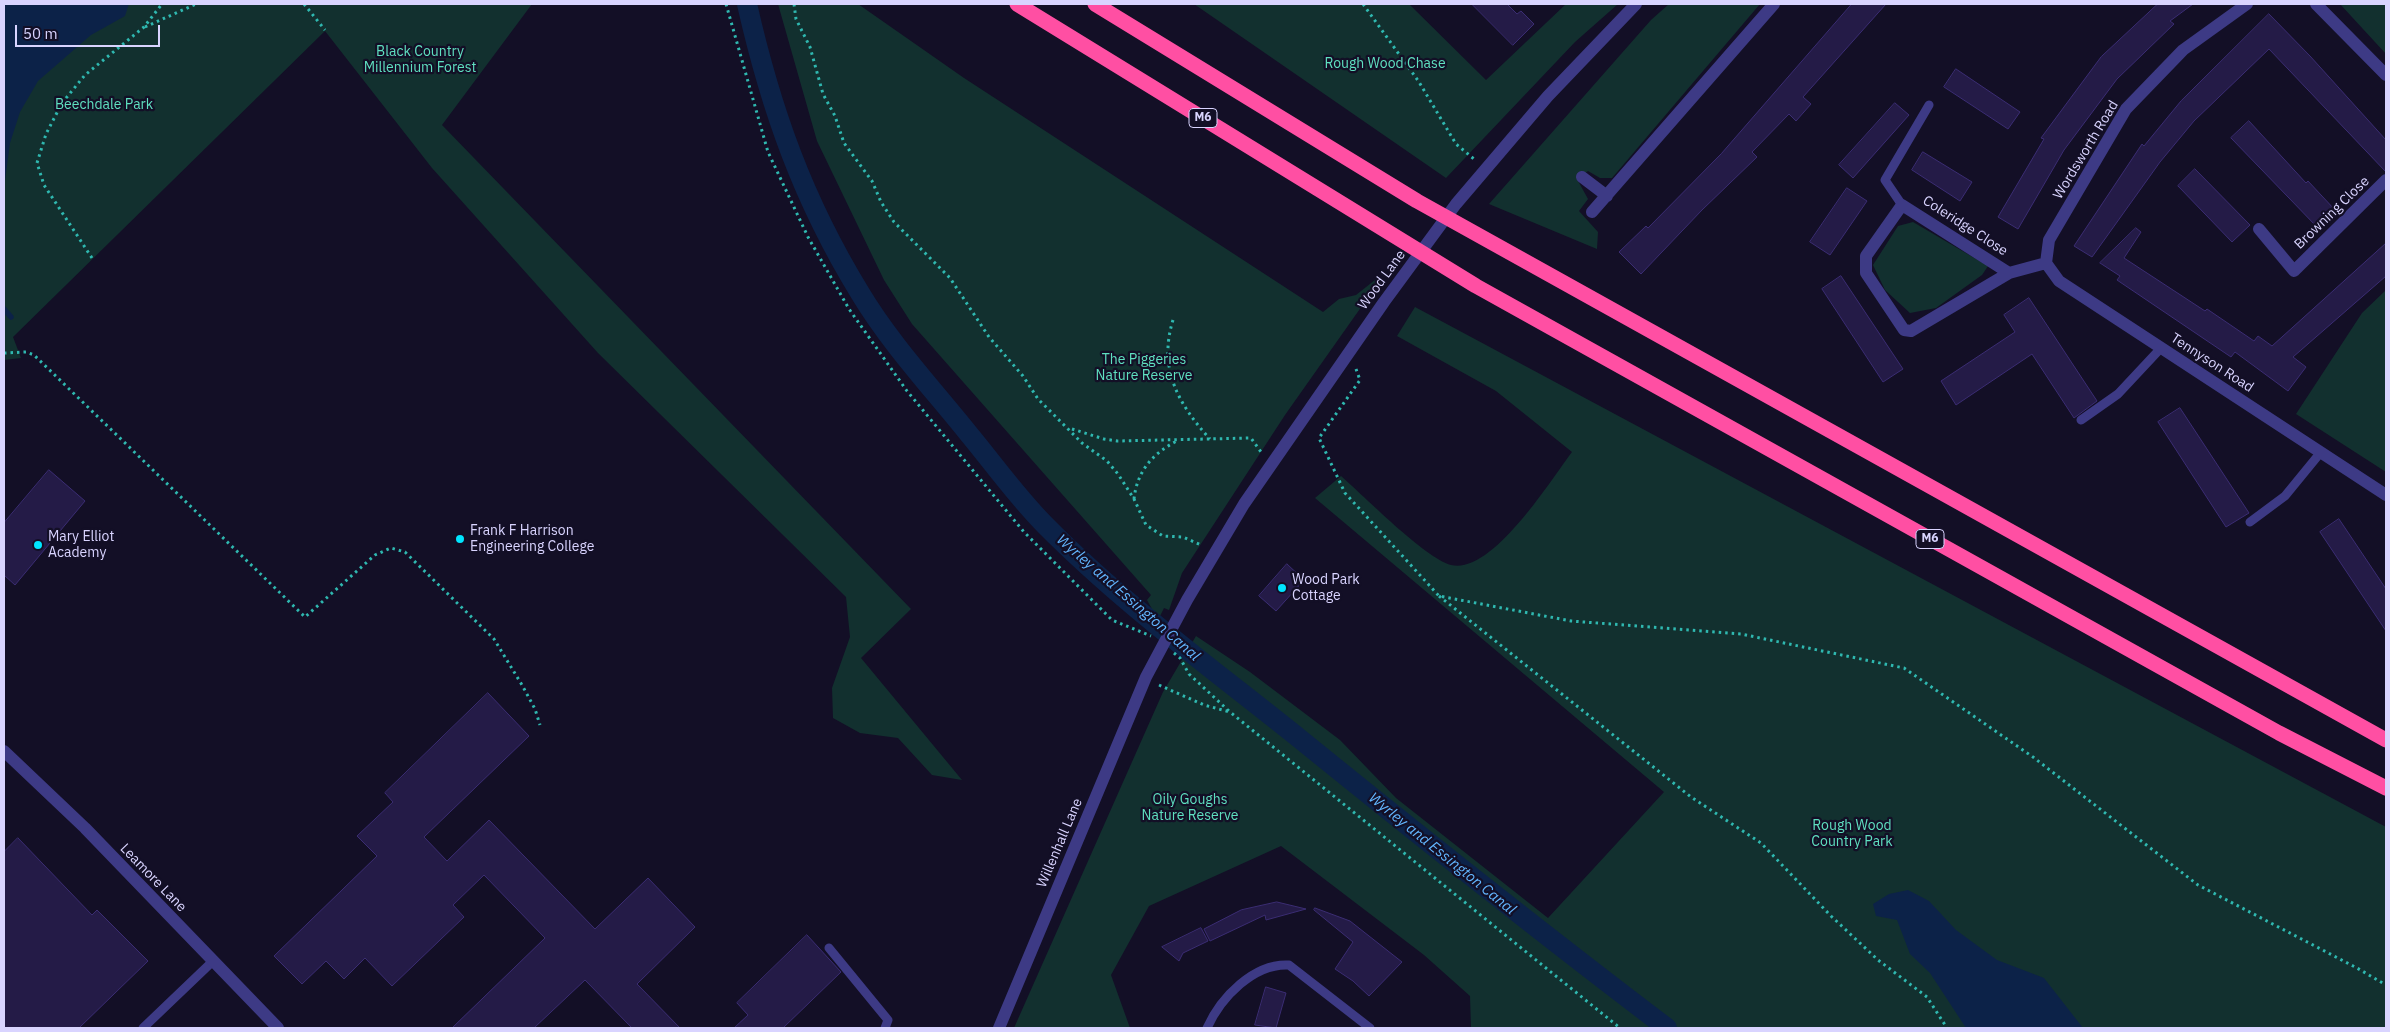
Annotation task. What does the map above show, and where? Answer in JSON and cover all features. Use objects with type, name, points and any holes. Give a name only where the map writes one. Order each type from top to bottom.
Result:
[{"type":"highway","name":"M6","points":[[1018,4],[1476,286],[2279,733],[2386,788]]},
{"type":"highway","points":[[1095,4],[1417,201],[2386,740]]},
{"type":"street","name":"Wood Lane","points":[[1187,600],[1244,504],[1456,204],[1548,96],[1636,4]]},
{"type":"street","points":[[1592,212],[1774,4]]},
{"type":"street","name":"Wordsworth Road","points":[[2046,262],[2049,240],[2126,109],[2183,50],[2247,4]]},
{"type":"street","points":[[2316,4],[2386,76]]},
{"type":"street","points":[[1582,178],[1607,196]]},
{"type":"street","name":"Browning Close","points":[[2259,229],[2294,270],[2386,180]]},
{"type":"street","name":"Coleridge Close","points":[[2009,273],[1902,205],[1866,256],[1866,273],[1904,330],[1911,330],[2009,273],[2046,262]]},
{"type":"street","name":"Tennyson Road","points":[[2046,262],[2058,281],[2386,495]]},
{"type":"street","name":"Willenhall Lane","points":[[999,1028],[1149,674],[1187,600]]},
{"type":"street","name":"Leamore Lane","points":[[4,751],[85,828],[212,962],[278,1028]]},
{"type":"lane","points":[[1902,205],[1885,180],[1928,105]]},
{"type":"lane","points":[[2081,420],[2118,394],[2162,348]]},
{"type":"lane","points":[[2250,522],[2285,496],[2321,452]]},
{"type":"lane","points":[[829,948],[888,1020],[885,1028]]},
{"type":"lane","points":[[143,1028],[212,962]]},
{"type":"lane","points":[[1207,1028],[1213,1015],[1229,994],[1263,968],[1280,965],[1289,966],[1370,1028]]},
{"type":"path","points":[[92,258],[44,185],[38,163],[46,134],[62,103],[85,76],[144,27],[162,4]]},
{"type":"path","points":[[144,27],[193,4]]},
{"type":"path","points":[[304,4],[324,30]]},
{"type":"path","points":[[726,4],[768,152],[808,237],[849,308],[907,391],[1024,532],[1112,620],[1148,633],[1156,639]]},
{"type":"path","points":[[794,4],[796,19],[810,47],[823,94],[835,116],[844,143],[872,181],[886,208],[911,240],[950,278],[989,337],[1024,376],[1038,399],[1082,443],[1107,461],[1127,485],[1143,520],[1151,530],[1163,536],[1189,539],[1214,554]]},
{"type":"path","points":[[1363,4],[1419,82],[1456,144],[1486,169]]},
{"type":"path","points":[[1173,320],[1166,348],[1168,364],[1175,386],[1191,418],[1210,439]]},
{"type":"path","points":[[4,353],[26,352],[34,356],[305,617],[375,555],[391,548],[405,552],[494,639],[535,709],[540,725]]},
{"type":"path","points":[[1349,353],[1360,380],[1319,438],[1345,494],[1439,596],[1690,797],[1761,843],[1831,916],[1878,960],[1927,997],[1947,1028]]},
{"type":"path","points":[[1070,429],[1104,440],[1251,438],[1261,452],[1274,461]]},
{"type":"path","points":[[1134,499],[1135,486],[1145,467],[1163,448],[1179,440]]},
{"type":"path","points":[[1439,596],[1571,621],[1741,634],[1904,668],[2033,757],[2198,885],[2386,985]]},
{"type":"path","points":[[1172,651],[1180,658],[1189,674],[1230,712],[1620,1028]]},
{"type":"path","points":[[1149,674],[1186,697],[1230,712]]},
{"type":"green space","name":"Beechdale Park","points":[[4,4],[532,4],[442,125],[911,609],[861,658],[962,780],[932,775],[898,738],[860,733],[833,718],[832,688],[850,637],[846,597],[598,353],[432,168],[325,31],[13,337],[21,358],[4,360]]},
{"type":"green space","name":"The Piggeries Nature Reserve","points":[[778,4],[858,4],[964,78],[1323,312],[1339,299],[1356,295],[1380,276],[1381,279],[1285,415],[1182,573],[1169,610],[1164,608],[1158,620],[1147,600],[1151,595],[912,324],[884,280],[817,141]]},
{"type":"green space","name":"Rough Wood Chase","points":[[1194,4],[1409,4],[1486,80],[1566,4],[1618,4],[1575,42],[1446,178]]},
{"type":"green space","points":[[1669,4],[1760,4],[1612,178],[1600,178],[1588,171],[1577,179],[1588,199],[1579,211],[1598,232],[1597,249],[1489,204],[1651,20]]},
{"type":"green space","points":[[2340,4],[2386,4],[2386,54]]},
{"type":"green space","points":[[1913,222],[1988,266],[1982,275],[1936,308],[1910,313],[1885,290],[1873,265],[1898,226]]},
{"type":"green space","points":[[2386,290],[2386,472],[2296,414],[2362,313]]},
{"type":"green space","name":"Rough Wood Country Park","points":[[1415,307],[2386,827],[2386,1028],[1471,1028],[1470,996],[1424,955],[1281,846],[1149,906],[1111,975],[1130,1028],[1014,1028],[1163,692],[1196,636],[1250,672],[1340,740],[1396,798],[1548,918],[1664,792],[1315,498],[1341,476],[1426,551],[1451,565],[1467,564],[1484,556],[1519,523],[1572,452],[1496,391],[1397,336]]},
{"type":"water","points":[[4,4],[129,4],[125,16],[91,35],[38,81],[20,112],[10,143],[4,188]]},
{"type":"water","points":[[1908,890],[1929,901],[1956,930],[1997,960],[2044,978],[2083,1028],[1966,1028],[1930,973],[1910,954],[1897,920],[1876,916],[1873,904],[1889,894]]},
{"type":"building","points":[[1472,4],[1507,4],[1517,14],[1521,11],[1534,24],[1513,45]]},
{"type":"building","points":[[1852,4],[1886,4],[1803,97],[1811,104],[1796,121],[1789,114],[1752,152],[1757,157],[1702,210],[1641,274],[1619,252],[1646,226],[1648,228],[1721,154]]},
{"type":"building","points":[[2158,4],[2193,4],[2170,21],[2174,24],[2117,79],[2064,150],[2018,229],[1998,217],[2044,139],[2041,138],[2101,57]]},
{"type":"building","points":[[2269,14],[2386,140],[2386,172],[2269,49],[2194,121],[2160,162],[2092,257],[2074,246],[2142,144],[2144,146],[2181,101]]},
{"type":"building","points":[[1956,69],[2020,112],[2008,129],[1944,87]]},
{"type":"building","points":[[1895,103],[1909,115],[1853,178],[1839,165]]},
{"type":"building","points":[[2249,121],[2306,183],[2308,181],[2335,210],[2317,227],[2231,138]]},
{"type":"building","points":[[1923,152],[1972,182],[1960,201],[1912,170]]},
{"type":"building","points":[[2195,169],[2250,225],[2232,242],[2178,186]]},
{"type":"building","points":[[1847,188],[1867,201],[1830,255],[1810,242]]},
{"type":"building","points":[[2136,228],[2141,232],[2124,258],[2205,311],[2207,309],[2254,341],[2258,336],[2272,346],[2386,243],[2386,276],[2293,357],[2306,367],[2288,391],[2235,352],[2231,357],[2117,280],[2120,276],[2100,263]]},
{"type":"building","points":[[1841,276],[1903,369],[1883,382],[1822,289]]},
{"type":"building","points":[[2029,298],[2097,401],[2074,418],[2032,354],[1956,405],[1941,381],[2015,332],[2004,315]]},
{"type":"building","points":[[2180,408],[2249,513],[2226,527],[2158,422]]},
{"type":"building","points":[[49,470],[85,501],[15,585],[4,575],[4,523]]},
{"type":"building","points":[[2339,519],[2386,589],[2386,631],[2320,532]]},
{"type":"building","name":"Wood Park Cottage","points":[[1287,564],[1304,580],[1276,611],[1259,596]]},
{"type":"building","points":[[488,693],[529,736],[424,837],[447,861],[489,820],[595,929],[648,878],[695,927],[637,984],[680,1028],[632,1028],[585,980],[534,1028],[452,1028],[545,938],[484,875],[453,905],[464,917],[392,986],[365,958],[344,979],[326,961],[302,984],[274,956],[377,856],[357,836],[393,802],[385,793]]},
{"type":"building","points":[[18,838],[92,915],[97,910],[148,961],[79,1028],[4,1028],[4,852]]},
{"type":"building","points":[[1277,902],[1306,909],[1266,920],[1265,915],[1210,941],[1204,929],[1241,910]]},
{"type":"building","points":[[1315,908],[1350,921],[1402,962],[1369,996],[1353,981],[1335,969],[1353,942],[1314,910]]},
{"type":"building","points":[[1201,928],[1208,941],[1183,953],[1179,961],[1162,947]]},
{"type":"building","points":[[807,935],[841,972],[783,1028],[734,1028],[748,1015],[737,1003]]},
{"type":"building","points":[[1266,987],[1286,993],[1276,1028],[1255,1025]]},
{"type":"waterway","name":"Wyrley and Essington Canal","points":[[747,4],[756,43],[778,118],[806,189],[840,258],[884,330],[1035,514],[1075,554],[1170,636],[1482,885],[1667,1028]]},
{"type":"waterway","points":[[4,309],[11,317]]},
{"type":"place","name":"Frank F Harrison Engineering College","points":[[460,539]]},
{"type":"place","name":"Mary Elliot Academy","points":[[38,545]]},
{"type":"place","name":"Wood Park Cottage","points":[[1282,588]]},
{"type":"park label","name":"Black Country Millennium Forest","points":[[420,60]]},
{"type":"park label","name":"Oily Goughs Nature Reserve","points":[[1190,808]]}]
